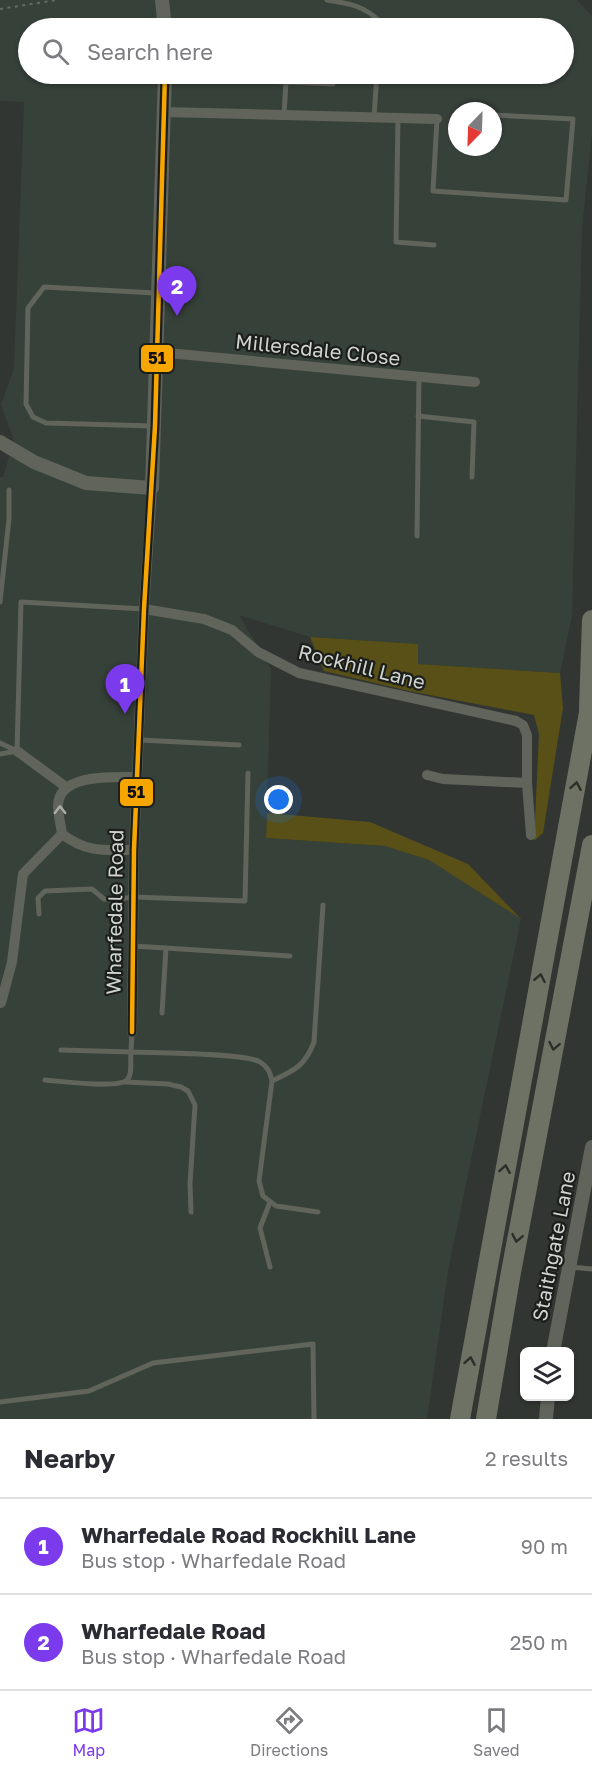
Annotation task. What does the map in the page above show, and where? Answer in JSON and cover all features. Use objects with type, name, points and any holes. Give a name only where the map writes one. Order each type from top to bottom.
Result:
[{"type":"highway","points":[[460,1419],[591,704],[592,620]]},
{"type":"highway","points":[[486,1419],[513,1260],[592,845]]},
{"type":"street","points":[[162,0],[164,18]]},
{"type":"street","name":"Wharfedale Road","points":[[132,1032],[134,850],[144,609],[155,426],[165,84]]},
{"type":"street","points":[[164,112],[437,119]]},
{"type":"street","name":"Millersdale Close","points":[[157,352],[475,382]]},
{"type":"street","points":[[0,442],[34,462],[86,483],[152,488]]},
{"type":"street","name":"Rockhill Lane","points":[[144,609],[204,619],[232,630],[258,652],[299,673],[516,721],[523,725],[527,735],[527,783],[531,835]]},
{"type":"street","points":[[17,752],[66,787]]},
{"type":"street","points":[[427,775],[443,779],[527,783]]},
{"type":"street","points":[[134,850],[93,849],[76,845],[62,834],[58,804],[66,787],[78,782],[101,777],[137,777]]},
{"type":"street","points":[[1,998],[12,962],[23,874],[62,834]]},
{"type":"street","name":"Staithgate Lane","points":[[554,1347],[592,1147]]},
{"type":"street","points":[[546,1419],[548,1401]]},
{"type":"lane","points":[[327,0],[351,3],[376,18]]},
{"type":"lane","points":[[284,115],[286,84]]},
{"type":"lane","points":[[374,117],[376,84]]},
{"type":"lane","points":[[437,119],[433,191],[566,200],[573,119],[502,115]]},
{"type":"lane","points":[[398,118],[396,242],[434,245]]},
{"type":"lane","points":[[155,426],[46,423],[33,417],[26,404],[28,308],[44,287],[159,293]]},
{"type":"lane","points":[[417,536],[418,377]]},
{"type":"lane","points":[[418,416],[474,422],[472,477]]},
{"type":"lane","points":[[0,602],[9,519],[9,490]]},
{"type":"lane","points":[[17,752],[21,602],[144,609]]},
{"type":"lane","points":[[140,740],[239,745]]},
{"type":"lane","points":[[0,743],[17,752]]},
{"type":"lane","points":[[0,754],[17,752]]},
{"type":"lane","points":[[39,914],[38,898],[45,891],[92,889],[104,899],[111,900],[133,897],[245,901],[248,773]]},
{"type":"lane","points":[[272,1081],[297,1070],[309,1055],[314,1042],[323,905]]},
{"type":"lane","points":[[133,946],[290,956]]},
{"type":"lane","points":[[162,1013],[166,948]]},
{"type":"lane","points":[[125,1082],[130,1077],[132,1032]]},
{"type":"lane","points":[[60,1050],[238,1057],[259,1061],[269,1069],[272,1081],[259,1181],[263,1196],[276,1206],[318,1212]]},
{"type":"lane","points":[[45,1080],[168,1084],[188,1091],[195,1105],[190,1184],[191,1212]]},
{"type":"lane","points":[[270,1202],[260,1228],[270,1267]]},
{"type":"lane","points":[[569,1267],[592,1269]]},
{"type":"lane","points":[[0,1402],[89,1390],[153,1363],[313,1344],[314,1419]]},
{"type":"path","points":[[0,9],[57,0]]},
{"type":"shaded area","points":[[0,0],[577,0],[592,16],[592,133],[582,229],[572,616],[560,673],[417,664],[417,644],[310,637],[239,615],[271,669],[266,838],[385,846],[429,860],[521,919],[448,1271],[427,1419],[0,1419],[0,477],[3,477],[14,440],[1,405],[14,368],[24,102],[0,101]]},
{"type":"shaded area","points":[[310,637],[418,644],[418,664],[560,673],[563,708],[543,833],[534,841],[539,734],[534,715],[409,691],[324,671]]},
{"type":"shaded area","points":[[267,813],[370,822],[468,864],[521,919],[429,860],[385,846],[266,838]]},
{"type":"transit line","name":"51","points":[[132,1032],[134,850],[144,609],[155,426],[165,84]]},
{"type":"place","name":"Wharfedale Road","points":[[177,316]]},
{"type":"place","name":"Wharfedale Road Rockhill Lane","points":[[125,714]]}]
